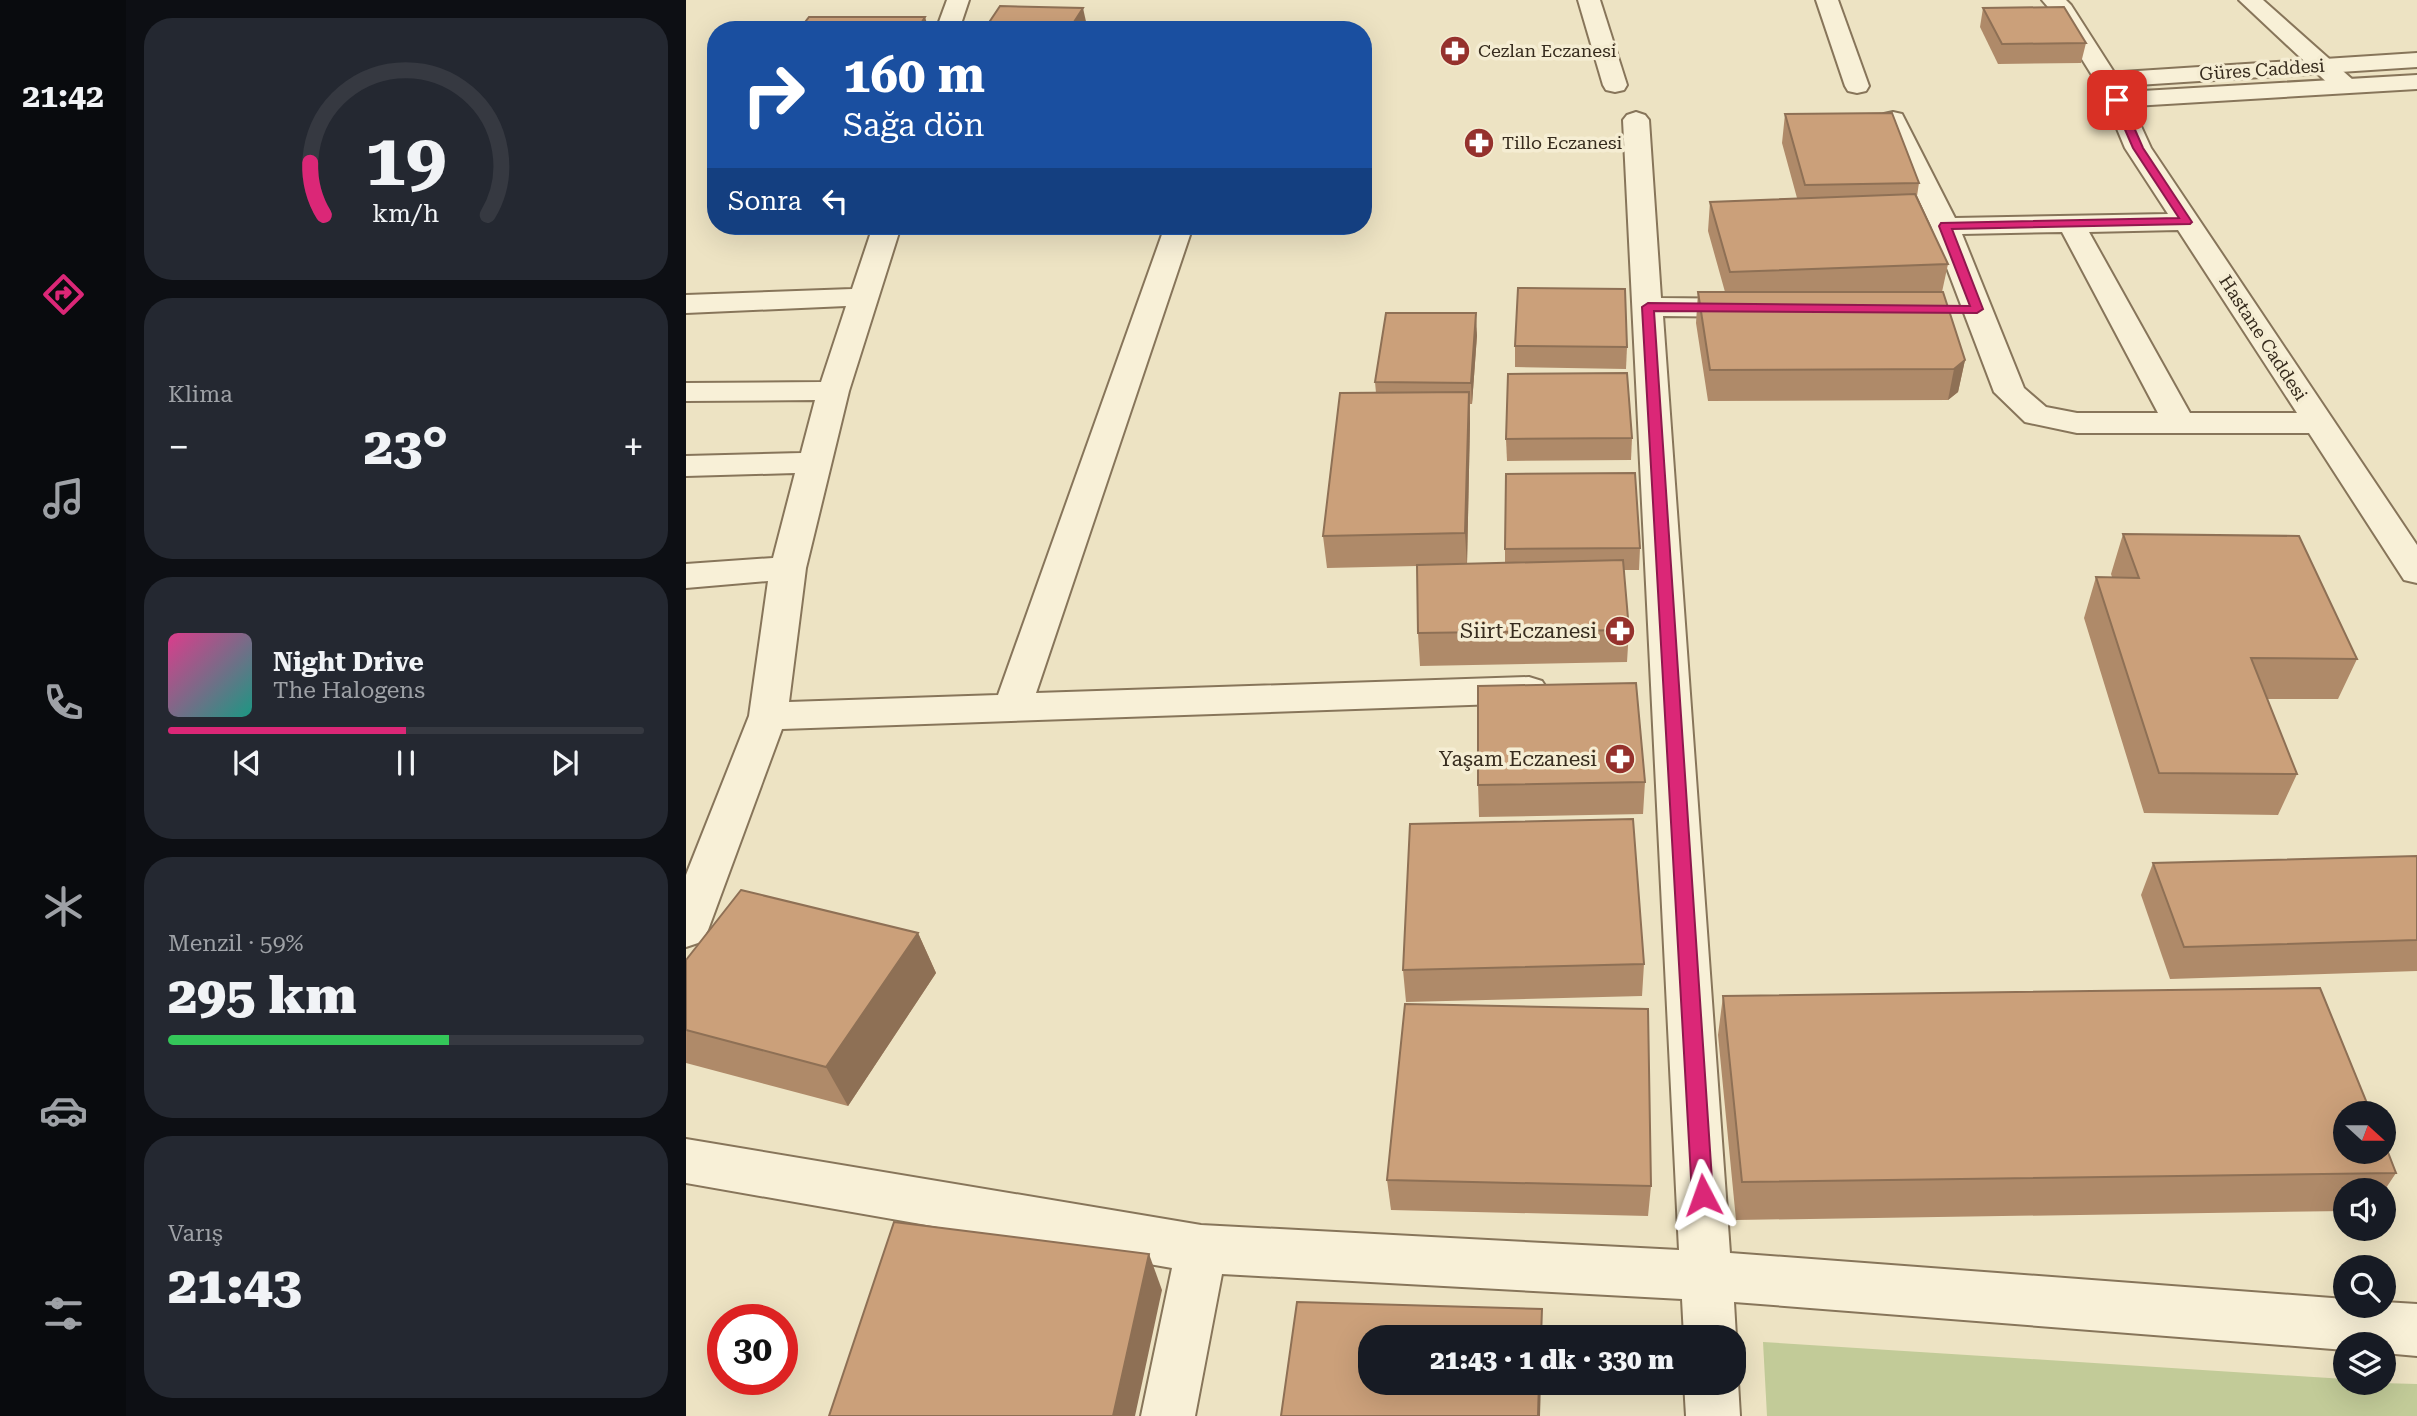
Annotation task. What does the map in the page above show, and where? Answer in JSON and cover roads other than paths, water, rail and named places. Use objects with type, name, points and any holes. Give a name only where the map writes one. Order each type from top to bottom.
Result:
[{"type":"street","points":[[950,21],[958,0]]},
{"type":"street","points":[[1590,0],[1615,85]]},
{"type":"street","points":[[1827,0],[1857,86]]},
{"type":"street","name":"Hastane Caddesi","points":[[2053,0],[2063,10],[2112,90],[2138,148],[2417,572]]},
{"type":"street","points":[[2250,0],[2344,85]]},
{"type":"street","name":"Güres Caddesi","points":[[2112,90],[2325,65],[2417,60]]},
{"type":"street","points":[[2112,90],[2417,82]]},
{"type":"street","points":[[1893,119],[1945,226],[1964,309],[2010,392],[2035,415],[2077,423],[2319,423]]},
{"type":"street","points":[[1636,120],[1709,1325]]},
{"type":"street","points":[[1945,226],[2186,222]]},
{"type":"street","points":[[2071,224],[2179,422]]},
{"type":"street","points":[[686,930],[768,716],[788,568],[833,391],[884,235]]},
{"type":"street","points":[[1012,708],[1176,235]]},
{"type":"street","points":[[686,304],[863,297]]},
{"type":"street","points":[[1648,307],[1772,308]]},
{"type":"street","points":[[686,392],[833,391]]},
{"type":"street","points":[[686,467],[814,464]]},
{"type":"street","points":[[686,576],[788,568]]},
{"type":"street","points":[[1630,687],[1671,685]]},
{"type":"street","points":[[768,716],[1561,689]]},
{"type":"street","points":[[686,1161],[1201,1249],[1707,1276],[2417,1330]]},
{"type":"street","points":[[1168,1416],[1201,1249]]},
{"type":"street","points":[[1712,1395],[1713,1416]]},
{"type":"place","name":"Cezlan Eczanesi","points":[[1455,51]]},
{"type":"place","name":"Tillo Eczanesi","points":[[1479,143]]},
{"type":"place","name":"Siirt Eczanesi","points":[[1620,631]]},
{"type":"place","name":"Yaşam Eczanesi","points":[[1620,759]]}]
